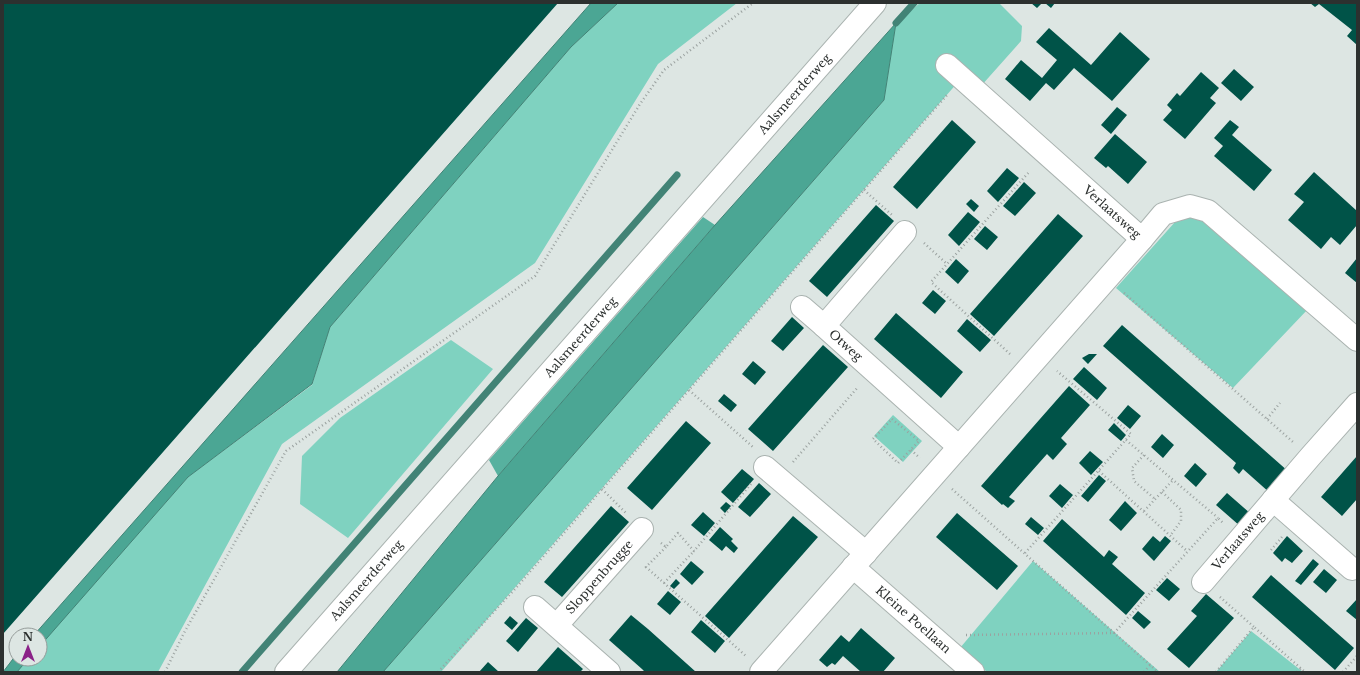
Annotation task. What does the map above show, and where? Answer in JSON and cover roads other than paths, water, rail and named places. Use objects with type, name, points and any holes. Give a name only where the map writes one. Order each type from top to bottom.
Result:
[{"type":"street","name":"Aalsmeerderweg","points":[[286,672],[875,3]]},
{"type":"street","name":"Verlaatsweg","points":[[954,71],[1142,239],[1163,214],[1190,206],[1208,211],[1357,340]]},
{"type":"street","name":"Otweg","points":[[905,232],[824,326],[959,447]]},
{"type":"street","points":[[762,671],[1142,239]]},
{"type":"street","points":[[802,307],[824,326]]},
{"type":"street","name":"Verlaatsweg","points":[[1203,582],[1357,404]]},
{"type":"street","points":[[772,473],[860,560]]},
{"type":"street","name":"Verlaatsweg","points":[[1273,500],[1352,569]]},
{"type":"street","name":"Sloppenbrugge","points":[[557,625],[642,529]]},
{"type":"street","name":"Kleine Poellaan","points":[[860,560],[932,636],[973,672]]},
{"type":"street","name":"Sloppenbrugge","points":[[535,607],[609,672]]},
{"type":"waterway","points":[[896,23],[914,3]]},
{"type":"waterway","points":[[242,672],[677,175]]}]
